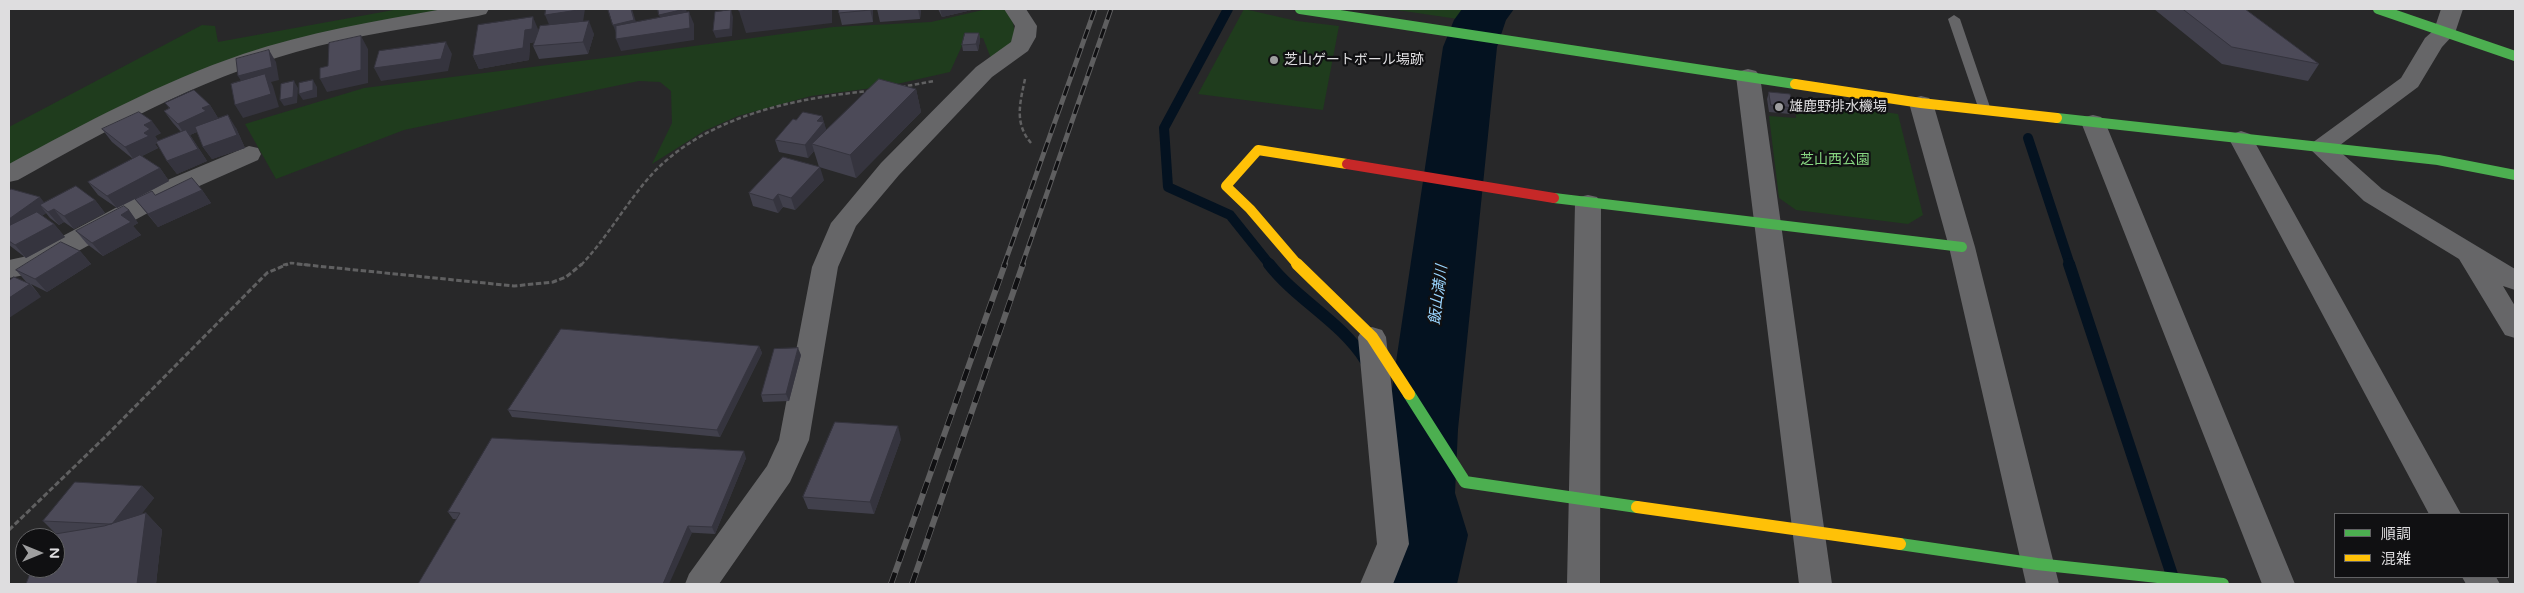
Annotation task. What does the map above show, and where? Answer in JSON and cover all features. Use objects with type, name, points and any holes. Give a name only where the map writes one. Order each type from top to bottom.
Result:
[{"type":"street","points":[[9,174],[102,123],[177,87],[288,47],[478,9]]},
{"type":"street","points":[[701,584],[779,473],[794,440],[825,267],[844,223],[890,168],[984,72],[1020,46],[1025,37],[1026,26],[1015,9]]},
{"type":"street","points":[[1300,9],[1322,10],[1921,103],[2438,160],[2515,175]]},
{"type":"street","points":[[2378,9],[2515,56]]},
{"type":"street","points":[[2321,148],[2410,82],[2433,43],[2444,33],[2452,9]]},
{"type":"street","points":[[1748,76],[1766,226],[1816,584]]},
{"type":"street","points":[[1921,103],[1962,247],[2040,574]]},
{"type":"street","points":[[2093,122],[2279,584]]},
{"type":"street","points":[[2241,139],[2444,513]]},
{"type":"street","points":[[2321,148],[2373,195],[2515,281]]},
{"type":"street","points":[[1962,247],[1766,226],[1588,203],[1258,150],[1226,186],[1250,209],[1304,272],[1372,337],[1465,482],[1810,532],[2040,574],[2223,584]]},
{"type":"street","points":[[9,269],[30,265],[179,185],[250,154]]},
{"type":"street","points":[[1583,584],[1588,203]]},
{"type":"street","points":[[2468,253],[2515,328]]},
{"type":"street","points":[[1372,337],[1393,544],[1377,584]]},
{"type":"lane","points":[[1954,19],[1985,110]]},
{"type":"path","points":[[1025,37],[1028,60],[1019,109],[1019,126],[1022,134],[1032,143]]},
{"type":"path","points":[[896,88],[984,72]]},
{"type":"path","points":[[9,530],[104,438],[267,273],[282,265],[291,263],[514,286],[539,286],[561,280],[579,268],[656,170],[674,154],[742,118],[813,100],[878,90]]},
{"type":"green space","points":[[399,9],[455,9],[361,27],[94,120],[9,167],[9,127],[202,25],[215,26],[218,42]]},
{"type":"green space","points":[[987,9],[1006,9],[1012,21],[1015,34],[1015,43],[992,61],[983,38],[965,39],[950,72],[888,86],[811,96],[738,116],[704,131],[652,164],[672,123],[671,91],[660,82],[639,81],[404,130],[276,179],[245,124],[364,88],[833,27],[931,22]]},
{"type":"green space","name":"芝山ゲートボール場跡","points":[[1244,9],[1297,21],[1339,26],[1323,110],[1198,94]]},
{"type":"green space","points":[[1390,9],[1466,9],[1458,19]]},
{"type":"green space","name":"芝山西公園","points":[[1794,99],[1898,114],[1923,215],[1908,224],[1796,210],[1779,198],[1769,116],[1796,118]]},
{"type":"building","points":[[546,9],[578,9],[578,10],[545,15]]},
{"type":"building","points":[[608,9],[631,9],[634,20],[613,25]]},
{"type":"building","points":[[658,9],[685,9],[659,15]]},
{"type":"building","points":[[739,9],[760,9],[739,11]]},
{"type":"building","points":[[839,9],[870,9],[870,10],[839,13]]},
{"type":"building","points":[[2183,9],[2245,9],[2319,64],[2232,47]]},
{"type":"building","points":[[731,10],[730,29],[713,31],[715,12]]},
{"type":"building","points":[[689,12],[690,28],[616,39],[616,26]]},
{"type":"building","points":[[533,17],[532,29],[525,30],[523,48],[473,56],[478,25]]},
{"type":"building","points":[[589,21],[583,42],[533,46],[540,26]]},
{"type":"building","points":[[965,33],[979,33],[976,44],[962,45]]},
{"type":"building","points":[[361,36],[361,70],[320,79],[320,68],[328,66],[329,43]]},
{"type":"building","points":[[446,42],[441,59],[374,68],[379,51]]},
{"type":"building","points":[[269,50],[272,67],[238,76],[236,59]]},
{"type":"building","points":[[265,74],[271,94],[235,105],[231,84]]},
{"type":"building","points":[[879,79],[916,89],[850,155],[812,144]]},
{"type":"building","points":[[313,80],[313,90],[299,94],[299,83]]},
{"type":"building","points":[[294,81],[293,97],[280,100],[281,84]]},
{"type":"building","points":[[194,90],[210,105],[202,108],[206,111],[178,124],[164,111],[170,108],[165,103]]},
{"type":"building","points":[[1769,92],[1790,94],[1793,108],[1771,105]]},
{"type":"building","points":[[139,112],[152,121],[144,125],[150,129],[144,133],[149,136],[125,147],[102,129]]},
{"type":"building","points":[[803,112],[822,116],[817,121],[824,122],[805,145],[775,140],[793,119],[796,120]]},
{"type":"building","points":[[228,115],[237,135],[203,147],[195,127]]},
{"type":"building","points":[[186,130],[198,149],[167,161],[156,142]]},
{"type":"building","points":[[140,155],[160,168],[107,196],[88,182]]},
{"type":"building","points":[[783,157],[820,167],[791,198],[778,194],[773,200],[749,193]]},
{"type":"building","points":[[192,178],[202,190],[148,214],[135,199],[152,191],[155,195]]},
{"type":"building","points":[[76,186],[95,200],[64,216],[54,209],[48,212],[40,205]]},
{"type":"building","points":[[11,189],[40,197],[9,219],[9,191]]},
{"type":"building","points":[[124,206],[129,210],[121,215],[131,222],[92,243],[76,231]]},
{"type":"building","points":[[37,212],[54,224],[15,245],[9,241],[9,226]]},
{"type":"building","points":[[61,242],[80,251],[35,279],[16,270]]},
{"type":"building","points":[[14,277],[30,284],[9,298],[9,281]]},
{"type":"building","points":[[561,329],[759,346],[717,430],[508,410]]},
{"type":"building","points":[[798,348],[786,394],[761,395],[774,349]]},
{"type":"building","points":[[835,422],[898,426],[870,502],[803,497]]},
{"type":"building","points":[[492,438],[744,451],[712,527],[688,526],[663,584],[418,584],[460,513],[448,512]]},
{"type":"building","points":[[75,482],[142,486],[112,524],[43,521]]},
{"type":"building","points":[[146,513],[137,584],[26,584],[28,578],[65,578],[65,532],[104,526]]},
{"type":"waterway","points":[[1228,9],[1164,128],[1168,187],[1230,215],[1270,265]]},
{"type":"waterway","name":"飯山満川","points":[[1418,584],[1430,535],[1418,493],[1422,429],[1470,47],[1480,20],[1488,9]]},
{"type":"waterway","points":[[2028,138],[2070,265]]},
{"type":"waterway","points":[[1269,264],[1293,289],[1345,334],[1366,361]]},
{"type":"waterway","points":[[2069,264],[2175,584]]},
{"type":"waterway","points":[[1386,392],[1421,446]]},
{"type":"railway","points":[[1004,265],[1095,9]]},
{"type":"railway","points":[[1022,265],[1111,9]]},
{"type":"railway","points":[[891,584],[1005,264]]},
{"type":"railway","points":[[912,584],[1023,264]]},
{"type":"traffic: fast","points":[[1300,9],[1795,84]]},
{"type":"traffic: fast","points":[[2378,9],[2515,56]]},
{"type":"traffic: fast","points":[[2057,118],[2438,160],[2515,175]]},
{"type":"traffic: fast","points":[[1554,198],[1962,247]]},
{"type":"traffic: fast","points":[[1409,394],[1465,482],[1637,507]]},
{"type":"traffic: fast","points":[[1900,544],[2037,564],[2223,584]]},
{"type":"traffic: slow","points":[[1795,84],[1921,103],[2057,118]]},
{"type":"traffic: slow","points":[[1347,164],[1258,150],[1226,186],[1250,209],[1304,272],[1372,337],[1409,394]]},
{"type":"traffic: slow","points":[[1637,507],[1900,544]]},
{"type":"traffic: jam","points":[[1347,164],[1554,198]]},
{"type":"place","name":"芝山ゲートボール場跡","points":[[1274,60]]},
{"type":"place","name":"雄鹿野排水機場","points":[[1779,107]]}]
